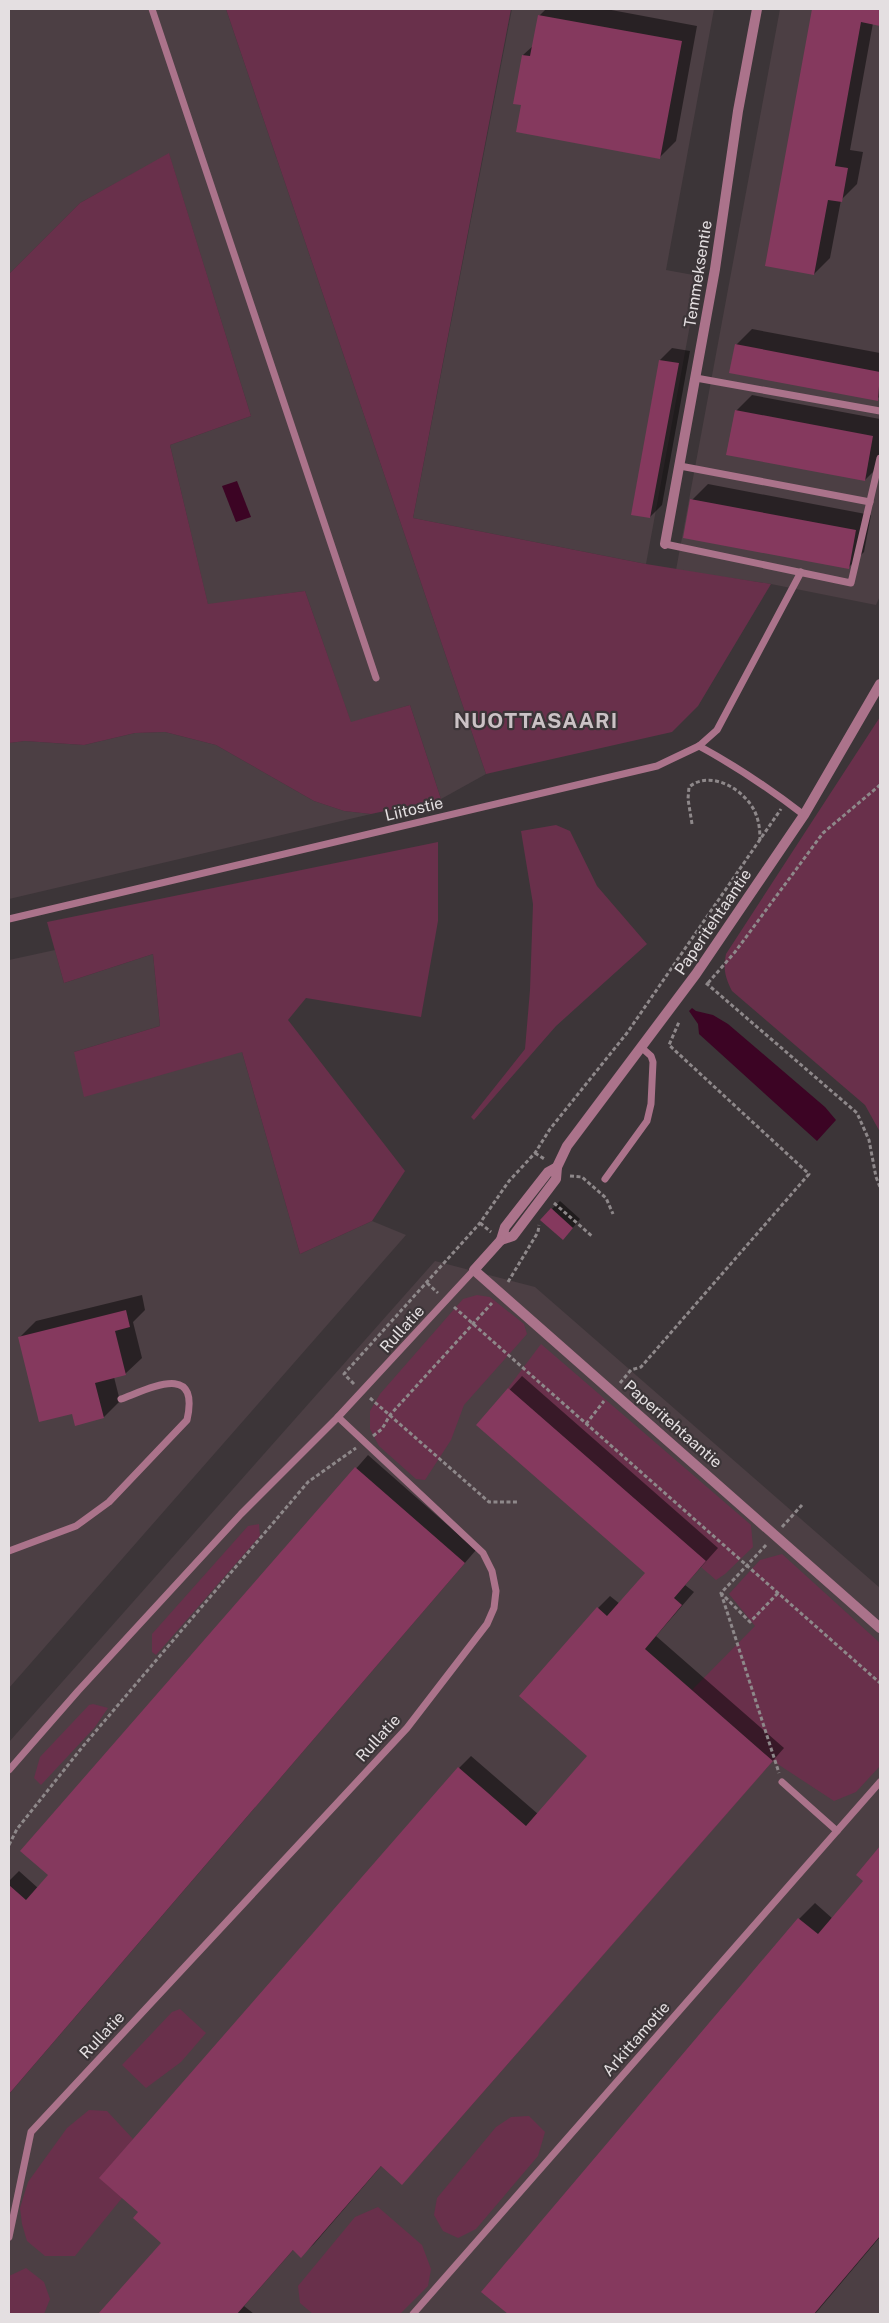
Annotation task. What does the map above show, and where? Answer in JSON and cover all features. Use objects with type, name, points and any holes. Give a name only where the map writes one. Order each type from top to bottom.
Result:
[{"type":"street","name":"Temmeksentie","points":[[665,544],[715,269],[738,111],[756,9]]},
{"type":"street","name":"Paperitehtaantie","points":[[880,684],[804,815],[696,974],[567,1146],[557,1167],[556,1178],[532,1213],[513,1236],[501,1240],[474,1270],[880,1628]]},
{"type":"lane","points":[[152,9],[376,678]]},
{"type":"lane","points":[[696,378],[880,411]]},
{"type":"lane","points":[[665,544],[851,583],[880,458]]},
{"type":"lane","points":[[680,466],[870,502]]},
{"type":"lane","name":"Liitostie","points":[[9,919],[658,766],[699,746],[717,730],[800,572]]},
{"type":"lane","points":[[699,746],[735,766],[775,792],[804,815]]},
{"type":"lane","points":[[605,1179],[647,1121],[651,1104],[653,1062],[651,1056],[642,1048]]},
{"type":"lane","name":"Rullatie","points":[[9,2237],[31,2132],[407,1728],[491,1617],[496,1586],[492,1570],[482,1553],[338,1418],[474,1270]]},
{"type":"lane","points":[[9,1551],[76,1526],[109,1502],[187,1420],[191,1403],[185,1389],[177,1384],[166,1382],[122,1399]]},
{"type":"lane","points":[[9,1770],[78,1691],[241,1514],[338,1418]]},
{"type":"lane","points":[[782,1782],[837,1831]]},
{"type":"lane","name":"Arkittamotie","points":[[413,2314],[880,1782]]},
{"type":"path","points":[[692,824],[688,799],[689,787],[701,780],[716,781],[730,787],[744,798],[754,811],[760,828],[760,840]]},
{"type":"path","points":[[702,991],[735,952],[823,833],[880,785]]},
{"type":"path","points":[[696,974],[857,1113],[869,1140],[880,1188]]},
{"type":"path","points":[[641,1367],[809,1174],[669,1045],[682,1017]]},
{"type":"path","points":[[566,1183],[570,1177],[582,1177],[606,1198],[613,1214]]},
{"type":"path","points":[[547,1206],[551,1200],[592,1237]]},
{"type":"path","points":[[9,1845],[18,1829],[84,1745],[308,1482],[382,1429],[390,1415],[502,1294],[538,1232],[541,1218]]},
{"type":"path","points":[[427,1283],[880,1683]]},
{"type":"path","points":[[721,1593],[802,1505]]},
{"type":"path","points":[[721,1593],[750,1622],[778,1593]]},
{"type":"path","points":[[721,1593],[782,1782]]},
{"type":"shaded area","points":[[9,9],[226,9],[486,774],[441,799],[410,705],[351,723],[305,591],[208,605],[170,445],[251,416],[169,154],[80,203],[9,274]]},
{"type":"shaded area","points":[[226,9],[511,9],[413,518],[646,564],[771,584],[698,706],[672,732],[486,774]]},
{"type":"shaded area","points":[[512,9],[714,9],[666,270],[699,276],[646,564],[413,518]]},
{"type":"shaded area","points":[[780,9],[880,9],[880,596],[876,605],[771,584],[676,570]]},
{"type":"shaded area","points":[[169,153],[251,416],[170,445],[208,604],[305,591],[351,722],[410,705],[441,799],[371,814],[344,811],[314,801],[216,745],[165,732],[135,733],[84,745],[25,741],[9,743],[9,274],[80,203]]},
{"type":"shaded area","points":[[237,481],[251,517],[236,522],[222,486]]},
{"type":"shaded area","points":[[880,717],[880,1132],[865,1105],[732,991],[726,977],[725,964],[726,954]]},
{"type":"shaded area","points":[[165,732],[216,745],[314,801],[344,811],[371,814],[9,899],[9,743],[25,741],[84,745],[135,733]]},
{"type":"shaded area","points":[[556,825],[570,831],[597,886],[647,944],[556,1026],[474,1120],[471,1117],[525,1049],[530,990],[533,904],[521,831]]},
{"type":"shaded area","points":[[438,842],[438,921],[421,1017],[306,998],[288,1020],[405,1171],[372,1221],[300,1254],[242,1052],[84,1097],[74,1052],[160,1026],[153,954],[64,983],[47,922]]},
{"type":"shaded area","points":[[55,950],[64,983],[153,954],[160,1026],[74,1052],[242,1052],[300,1254],[372,1221],[406,1235],[9,1688],[9,960]]},
{"type":"shaded area","points":[[692,1008],[696,1011],[713,1015],[728,1024],[825,1107],[836,1120],[817,1141],[699,1034],[698,1024],[689,1011]]},
{"type":"shaded area","points":[[435,1261],[535,1287],[880,1588],[880,2314],[9,2314],[9,1742]]},
{"type":"shaded area","points":[[477,1295],[490,1297],[524,1324],[527,1334],[464,1405],[451,1440],[425,1480],[416,1479],[379,1446],[370,1429],[370,1411],[380,1394],[463,1299]]},
{"type":"shaded area","points":[[541,1344],[751,1525],[753,1547],[725,1574],[716,1580],[701,1567],[706,1561],[508,1388]]},
{"type":"shaded area","points":[[259,1524],[260,1536],[156,1655],[152,1652],[152,1634],[248,1526]]},
{"type":"shaded area","points":[[782,1554],[880,1643],[880,1766],[856,1792],[834,1801],[773,1761],[692,1690],[755,1626],[729,1594],[760,1560]]},
{"type":"shaded area","points":[[93,1704],[108,1708],[95,1727],[41,1785],[34,1778],[40,1757],[89,1705]]},
{"type":"shaded area","points":[[180,2009],[206,2033],[181,2062],[146,2088],[122,2065],[172,2012]]},
{"type":"shaded area","points":[[89,2110],[107,2111],[133,2139],[122,2198],[75,2256],[45,2256],[27,2241],[20,2208],[28,2182],[67,2128]]},
{"type":"shaded area","points":[[529,2116],[545,2132],[538,2156],[476,2229],[458,2238],[443,2231],[434,2215],[437,2198],[496,2127],[511,2117]]},
{"type":"shaded area","points":[[378,2207],[422,2245],[431,2269],[428,2286],[400,2314],[313,2314],[300,2303],[298,2286],[355,2217]]},
{"type":"shaded area","points":[[26,2268],[44,2282],[50,2299],[44,2314],[9,2314],[9,2276]]},
{"type":"building","points":[[812,9],[880,9],[880,26],[861,22],[835,166],[848,168],[842,202],[828,200],[814,275],[765,266]]},
{"type":"building","points":[[538,15],[682,41],[660,159],[516,132],[521,105],[513,104],[522,55],[530,56]]},
{"type":"building","points":[[735,344],[880,372],[878,401],[729,373]]},
{"type":"building","points":[[659,360],[679,363],[650,518],[631,515]]},
{"type":"building","points":[[735,410],[873,436],[865,481],[726,455]]},
{"type":"building","points":[[690,499],[856,530],[849,569],[683,538]]},
{"type":"building","points":[[551,1208],[573,1228],[563,1240],[540,1220]]},
{"type":"building","points":[[126,1310],[130,1327],[115,1331],[126,1375],[95,1383],[104,1418],[75,1426],[72,1414],[39,1422],[18,1337]]},
{"type":"building","points":[[508,1388],[706,1561],[674,1598],[682,1605],[645,1649],[773,1761],[402,2185],[381,2166],[301,2258],[293,2250],[237,2314],[98,2314],[161,2243],[133,2218],[138,2212],[99,2178],[458,1767],[526,1826],[587,1756],[519,1696],[597,1607],[607,1616],[645,1573],[476,1425]]},
{"type":"building","points":[[355,1467],[465,1563],[9,2094],[9,1885],[26,1900],[48,1875],[20,1851]]},
{"type":"building","points":[[880,1846],[880,2236],[814,2314],[508,2314],[481,2292],[798,1918],[818,1934],[863,1881],[856,1875]]},
{"type":"district","name":"NUOTTASAARI","points":[[536,720]]}]
